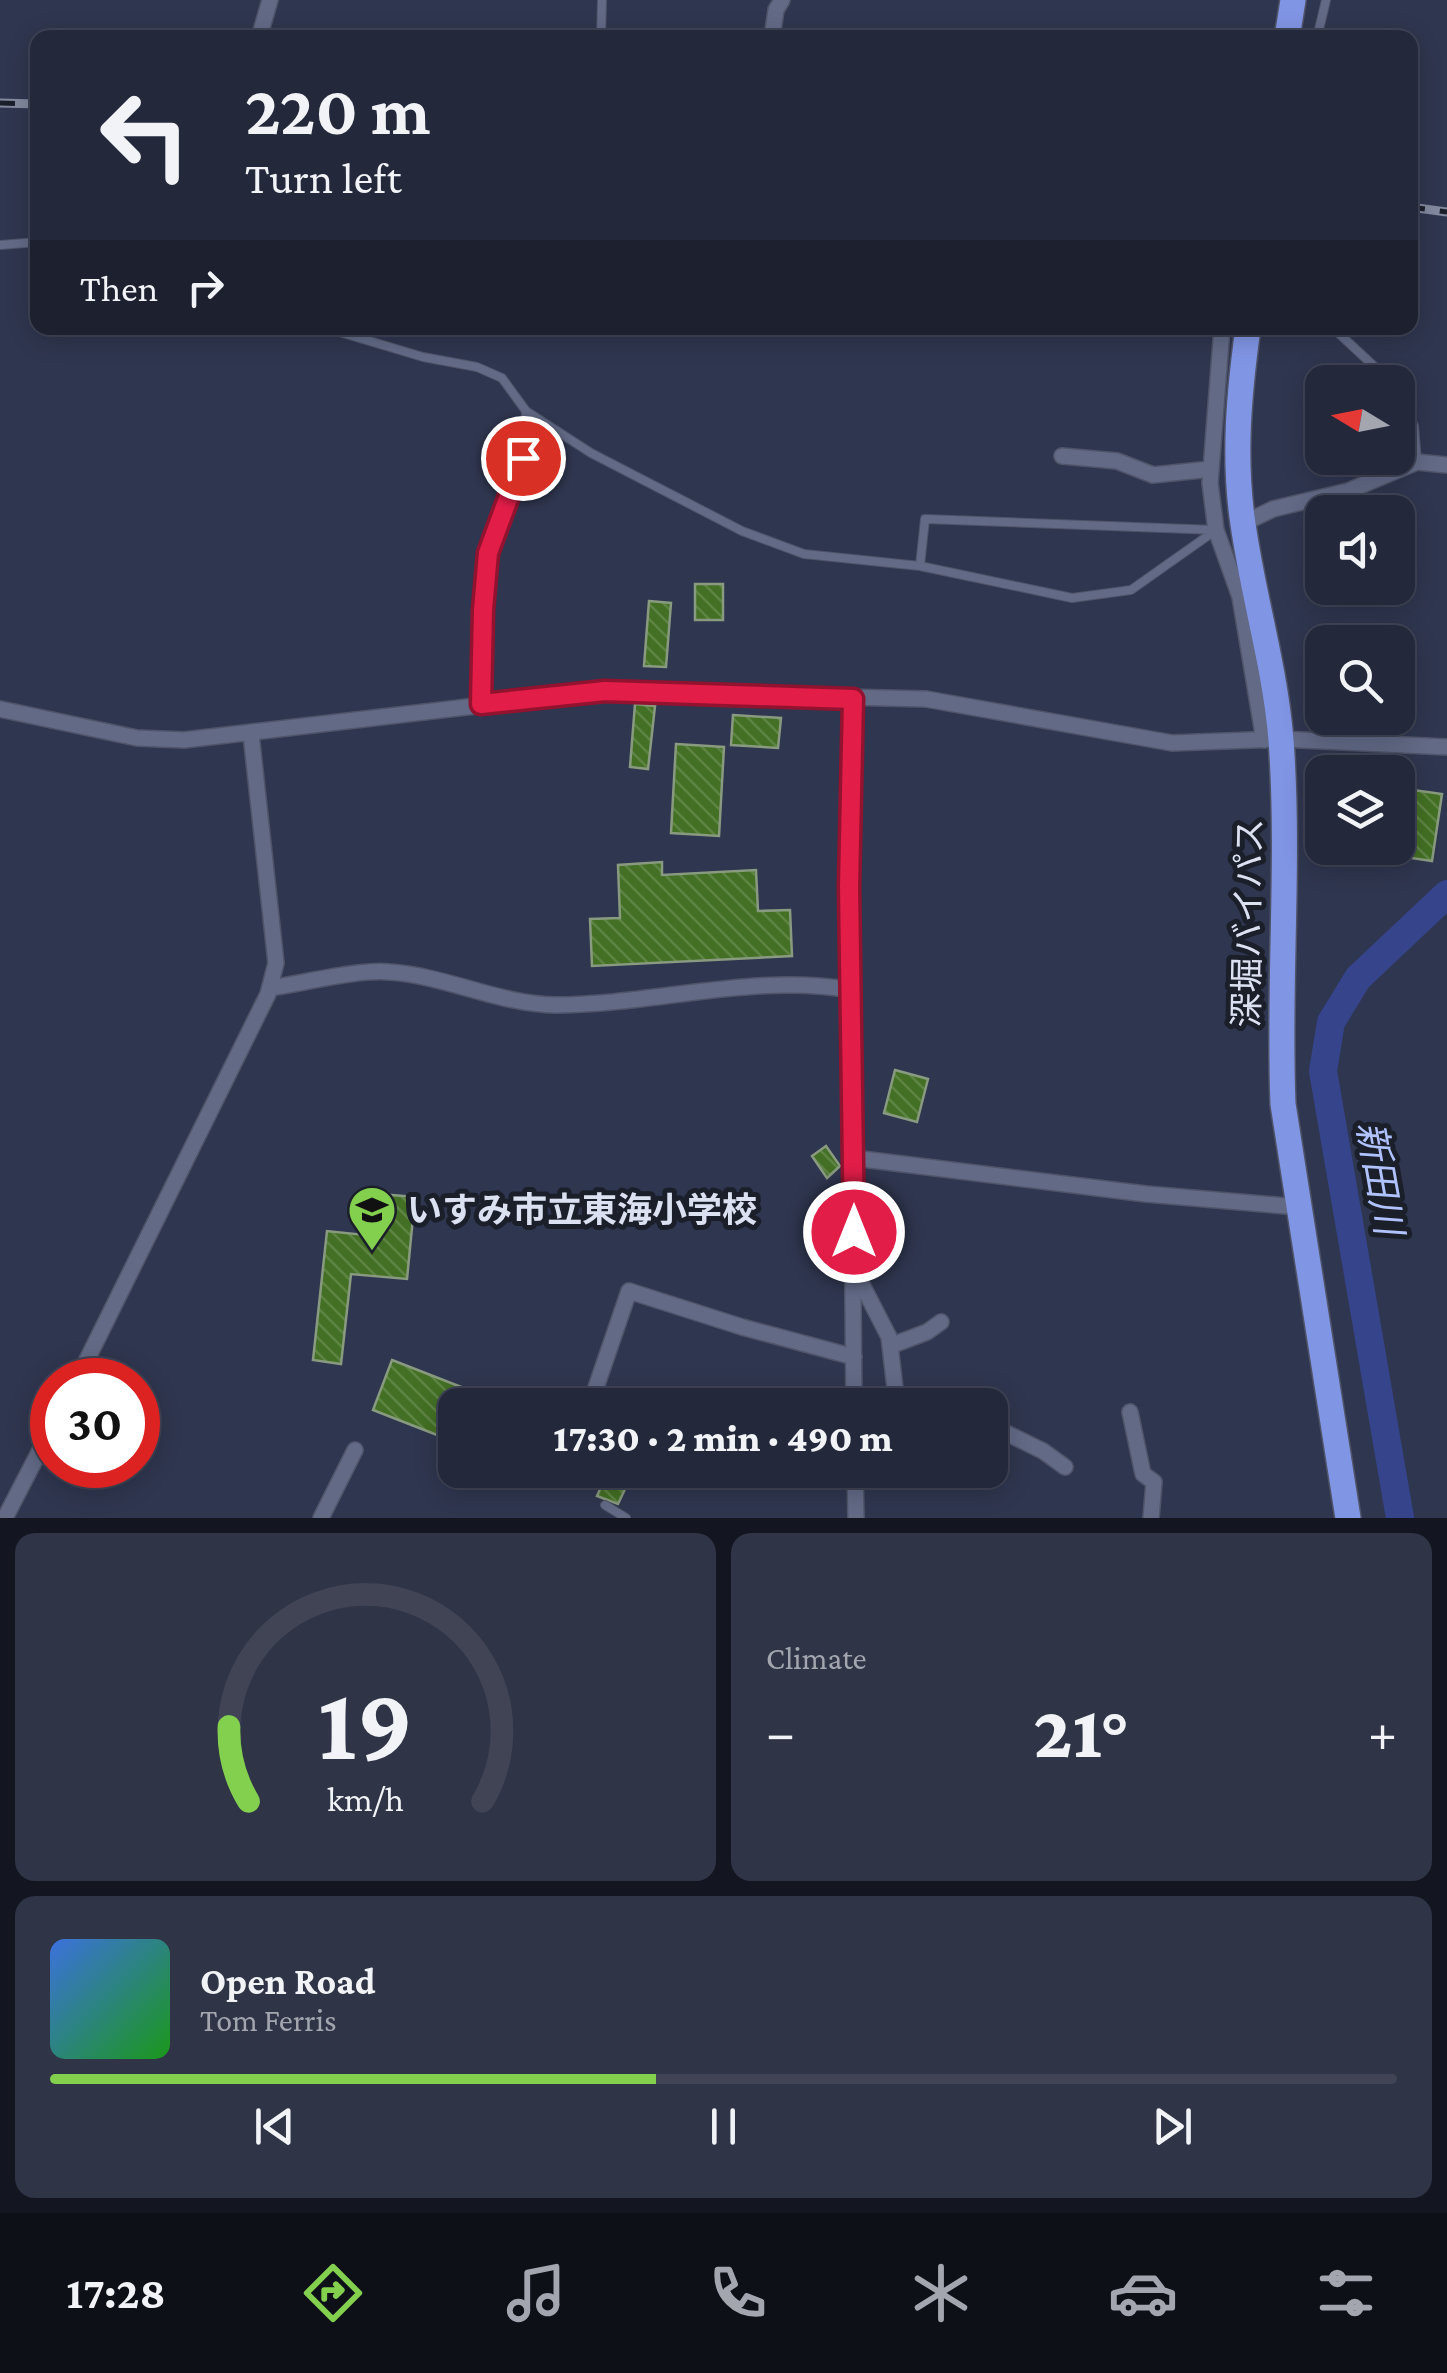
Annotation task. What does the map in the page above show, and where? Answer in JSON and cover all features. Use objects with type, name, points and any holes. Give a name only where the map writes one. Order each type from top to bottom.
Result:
[{"type":"highway","points":[[1288,30],[1292,0]]},
{"type":"highway","name":"深堀バイパス","points":[[1247,335],[1238,416],[1243,525],[1276,685],[1272,740],[1286,819],[1280,1040],[1284,1104],[1348,1518]]},
{"type":"street","points":[[261,30],[270,0]]},
{"type":"street","points":[[773,30],[782,0]]},
{"type":"street","points":[[1221,335],[1211,469],[1216,530],[1240,597],[1272,740]]},
{"type":"street","points":[[1062,456],[1117,461],[1153,475],[1211,469]]},
{"type":"street","points":[[1216,530],[1243,525],[1273,509],[1348,491],[1417,462],[1447,465]]},
{"type":"street","points":[[0,709],[137,738],[184,740],[605,691],[942,702],[1172,743],[1272,740],[1447,747]]},
{"type":"street","points":[[853,699],[849,887],[854,1388]]},
{"type":"street","points":[[87,1358],[270,988],[276,963],[251,734]]},
{"type":"street","points":[[270,988],[386,971],[548,1005],[760,986],[821,985],[851,990]]},
{"type":"street","points":[[854,1158],[1146,1194],[1298,1207]]},
{"type":"street","points":[[854,1270],[889,1336],[899,1388]]},
{"type":"street","points":[[596,1388],[629,1291],[742,1327],[854,1356]]},
{"type":"street","points":[[890,1346],[927,1332],[941,1322]]},
{"type":"street","points":[[1130,1412],[1143,1474],[1154,1482],[1151,1518]]},
{"type":"street","points":[[1008,1433],[1065,1467]]},
{"type":"street","points":[[321,1518],[355,1450]]},
{"type":"street","points":[[5,1518],[30,1470]]},
{"type":"street","points":[[856,1488],[856,1518]]},
{"type":"street","points":[[856,1500],[861,1488]]},
{"type":"lane","points":[[601,30],[602,0]]},
{"type":"lane","points":[[1319,30],[1326,0]]},
{"type":"lane","points":[[0,245],[30,243]]},
{"type":"lane","points":[[351,335],[490,372],[502,378],[526,411],[619,468],[700,506],[742,531],[804,554],[920,566],[1072,598],[1130,590],[1216,530]]},
{"type":"lane","points":[[1340,335],[1372,365]]},
{"type":"lane","points":[[481,704],[488,553],[523,458],[526,411]]},
{"type":"lane","points":[[1415,438],[1417,462]]},
{"type":"lane","points":[[920,566],[925,519],[1216,530]]},
{"type":"lane","points":[[605,1504],[626,1518]]},
{"type":"building","points":[[695,584],[723,584],[723,620],[695,620]]},
{"type":"building","points":[[649,601],[671,603],[666,667],[644,666]]},
{"type":"building","points":[[635,704],[655,706],[648,769],[630,767]]},
{"type":"building","points":[[733,715],[781,718],[778,748],[731,745]]},
{"type":"building","points":[[676,744],[724,747],[719,836],[671,833]]},
{"type":"building","points":[[1415,790],[1442,794],[1432,861],[1415,858]]},
{"type":"building","points":[[662,862],[662,875],[756,870],[758,911],[790,910],[792,956],[592,966],[590,919],[620,918],[618,865]]},
{"type":"building","points":[[895,1070],[928,1079],[917,1122],[884,1113]]},
{"type":"building","points":[[826,1146],[840,1166],[827,1178],[812,1156]]},
{"type":"building","points":[[379,1194],[415,1197],[407,1279],[351,1274],[341,1364],[313,1360],[327,1231],[374,1236]]},
{"type":"building","points":[[809,1217],[835,1220],[831,1246],[806,1242]]},
{"type":"building","points":[[392,1360],[464,1388],[438,1388],[438,1435],[373,1410]]},
{"type":"building","points":[[601,1488],[626,1488],[618,1504],[597,1496]]},
{"type":"waterway","name":"新田川","points":[[1400,1518],[1323,1071],[1331,1022],[1358,978],[1447,894]]},
{"type":"railway","points":[[0,103],[30,104]]},
{"type":"railway","points":[[1418,208],[1447,212]]},
{"type":"place","name":"いすみ市立東海小学校","points":[[372,1252]]},
{"type":"route","points":[[523,458],[488,553],[481,704],[605,691],[853,699],[849,887],[854,1232]]}]
